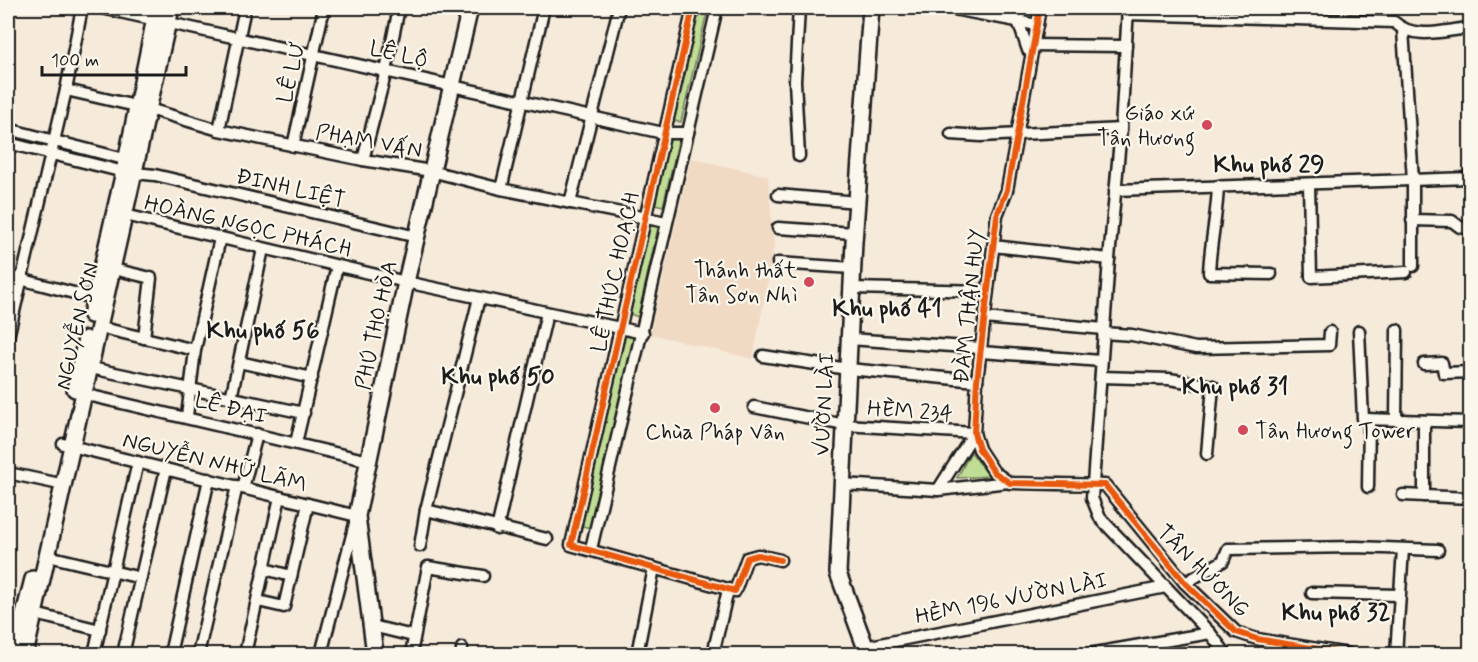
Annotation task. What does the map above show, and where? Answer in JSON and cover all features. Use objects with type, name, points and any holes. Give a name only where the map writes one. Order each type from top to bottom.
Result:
[{"type":"street","points":[[8,14],[9,8]]},
{"type":"street","points":[[8,337],[55,140],[82,8]]},
{"type":"street","name":"LÊ LỘ","points":[[102,8],[160,17],[238,40],[315,53],[451,86],[524,100],[592,118],[663,133],[688,134]]},
{"type":"street","name":"NGUYỄN SƠN","points":[[25,654],[48,556],[68,445],[131,167],[160,17],[171,8]]},
{"type":"street","points":[[219,130],[245,8]]},
{"type":"street","name":"LÊ LƯ","points":[[293,146],[324,8]]},
{"type":"street","points":[[363,160],[386,71],[399,8]]},
{"type":"street","name":"PHÚ THỌ HÒA","points":[[375,654],[357,516],[406,282],[470,8]]},
{"type":"street","points":[[501,189],[524,100],[544,8]]},
{"type":"street","points":[[570,203],[619,8]]},
{"type":"street","name":"LÊ THÚC HOẠCH","points":[[581,547],[620,330],[693,8]]},
{"type":"street","name":"LÊ THÚC HOẠCH","points":[[581,547],[643,333],[666,222],[717,8]]},
{"type":"street","points":[[799,8],[795,81],[799,156]]},
{"type":"street","name":"VƯỜN LÀI","points":[[866,651],[838,573],[854,233],[872,8]]},
{"type":"street","points":[[948,8],[1037,25]]},
{"type":"street","points":[[1018,21],[1022,8]]},
{"type":"street","name":"ĐÀM THẬN HUY","points":[[1030,45],[1040,8]]},
{"type":"street","points":[[1322,8],[1322,20]]},
{"type":"street","points":[[1236,632],[1225,652],[1210,633],[1100,518],[1092,498],[1091,485],[1121,129],[1128,11],[1394,22],[1403,30],[1414,34],[1470,28]]},
{"type":"street","name":"ĐÀM THẬN HUY","points":[[1010,483],[994,472],[979,449],[974,433],[977,381],[997,215],[1007,190],[1031,58],[1030,45],[1018,21]]},
{"type":"street","points":[[1309,184],[1311,277],[1409,269],[1413,180],[1403,30]]},
{"type":"street","points":[[1030,45],[1126,46]]},
{"type":"street","name":"PHẠM VẤN","points":[[66,90],[143,108],[219,130],[363,160],[431,171],[501,189],[666,222]]},
{"type":"street","name":"ĐINH LIỆT","points":[[8,129],[55,140],[155,175],[417,237]]},
{"type":"street","points":[[951,134],[981,136],[1121,129]]},
{"type":"street","name":"ĐINH LIỆT","points":[[8,143],[131,167]]},
{"type":"street","name":"NGUYỄN SƠN","points":[[14,654],[55,483],[91,368],[100,299],[113,269],[125,215],[131,167]]},
{"type":"street","points":[[1115,190],[1470,178]]},
{"type":"street","points":[[1218,186],[1216,224],[1211,238],[1209,273],[1270,274]]},
{"type":"street","points":[[778,195],[857,202]]},
{"type":"street","name":"HOÀNG NGỌC PHÁCH","points":[[125,215],[406,282],[620,330],[643,333]]},
{"type":"street","points":[[1412,220],[1452,221],[1460,227],[1470,229]]},
{"type":"street","points":[[778,228],[854,233]]},
{"type":"street","points":[[187,416],[195,351],[220,238]]},
{"type":"street","points":[[993,246],[1109,259]]},
{"type":"street","points":[[231,398],[262,249]]},
{"type":"street","points":[[778,263],[852,268]]},
{"type":"street","points":[[296,443],[337,266]]},
{"type":"street","points":[[113,269],[151,278],[144,339]]},
{"type":"street","points":[[8,276],[100,299]]},
{"type":"street","points":[[851,288],[987,291]]},
{"type":"street","points":[[420,546],[426,510],[479,298]]},
{"type":"street","points":[[497,529],[547,313]]},
{"type":"street","points":[[984,318],[1132,335],[1196,348],[1329,345],[1330,332]]},
{"type":"street","points":[[98,327],[195,351]]},
{"type":"street","points":[[1396,420],[1397,330]]},
{"type":"street","points":[[1359,331],[1360,410],[1363,419],[1470,422]]},
{"type":"street","points":[[849,339],[1101,361]]},
{"type":"street","points":[[763,356],[848,369],[977,381]]},
{"type":"street","points":[[239,362],[312,378]]},
{"type":"street","points":[[1424,364],[1442,363],[1444,373],[1470,372]]},
{"type":"street","points":[[91,368],[304,413]]},
{"type":"street","points":[[1101,377],[1169,379],[1213,386],[1207,454]]},
{"type":"street","name":"LÊ ĐẠI","points":[[83,394],[187,416],[369,461]]},
{"type":"street","name":"HÈM 234","points":[[754,407],[844,425],[974,433]]},
{"type":"street","points":[[1368,419],[1368,487]]},
{"type":"street","points":[[1424,421],[1424,496]]},
{"type":"street","points":[[938,490],[974,433]]},
{"type":"street","points":[[198,654],[240,487],[257,434]]},
{"type":"street","name":"NGUYỄN NHỮ LÃM","points":[[68,445],[357,516]]},
{"type":"street","points":[[94,654],[138,462]]},
{"type":"street","points":[[123,654],[166,469]]},
{"type":"street","points":[[8,473],[55,483]]},
{"type":"street","points":[[170,654],[209,479]]},
{"type":"street","points":[[842,484],[938,490],[1010,483],[1091,485]]},
{"type":"street","name":"TÂN HƯƠNG","points":[[1091,485],[1105,485],[1185,583],[1236,632],[1257,639],[1348,654]]},
{"type":"street","points":[[1403,495],[1470,498]]},
{"type":"street","points":[[244,654],[258,602],[280,497]]},
{"type":"street","points":[[258,602],[284,608],[308,504]]},
{"type":"street","points":[[426,510],[497,529],[547,539]]},
{"type":"street","points":[[321,654],[357,516]]},
{"type":"street","points":[[581,547],[735,591],[747,558],[758,555],[780,560]]},
{"type":"street","points":[[1185,583],[1223,561],[1228,549],[1356,547],[1438,550]]},
{"type":"street","points":[[1396,654],[1403,549]]},
{"type":"street","points":[[48,556],[141,578]]},
{"type":"street","points":[[411,654],[428,567],[483,576]]},
{"type":"street","points":[[638,654],[654,568]]},
{"type":"street","points":[[265,569],[291,576]]},
{"type":"street","name":"HẺM 196 VƯỜN LÀI","points":[[866,651],[1166,587]]},
{"type":"street","points":[[713,654],[728,590]]},
{"type":"street","points":[[1312,593],[1399,595]]},
{"type":"street","points":[[35,614],[100,630]]},
{"type":"street","points":[[372,626],[413,636]]},
{"type":"street","points":[[1089,654],[1210,633]]},
{"type":"shaded area","points":[[691,158],[768,176],[774,247],[753,359],[650,334]]},
{"type":"green space","points":[[699,8],[708,8],[681,122],[672,121]]},
{"type":"green space","points":[[670,136],[679,138],[663,206],[655,204]]},
{"type":"green space","points":[[651,221],[659,223],[638,317],[630,314]]},
{"type":"green space","points":[[625,335],[634,337],[591,528],[582,526]]},
{"type":"green space","points":[[971,452],[989,476],[957,478]]},
{"type":"cycle path","points":[[693,8],[571,545],[735,591],[747,558],[758,555],[780,560]]},
{"type":"cycle path","points":[[1040,8],[1007,190],[997,215],[977,381],[974,433],[979,449],[994,472],[1010,483],[1105,485],[1185,583],[1236,632],[1257,639],[1348,654]]},
{"type":"place","name":"Giáo xứ Tân Hương","points":[[1207,125]]},
{"type":"place","name":"Thánh thất Tân Sơn Nhì","points":[[809,282]]},
{"type":"place","name":"Chùa Pháp Vân","points":[[715,408]]},
{"type":"place","name":"Tân Hương Tower","points":[[1243,430]]},
{"type":"district","name":"Khu phố 29","points":[[1269,164]]},
{"type":"district","name":"Khu phố 41","points":[[887,308]]},
{"type":"district","name":"Khu phố 56","points":[[263,330]]},
{"type":"district","name":"Khu phố 50","points":[[498,376]]},
{"type":"district","name":"Khu phố 31","points":[[1235,386]]},
{"type":"district","name":"Khu phố 32","points":[[1336,612]]}]
